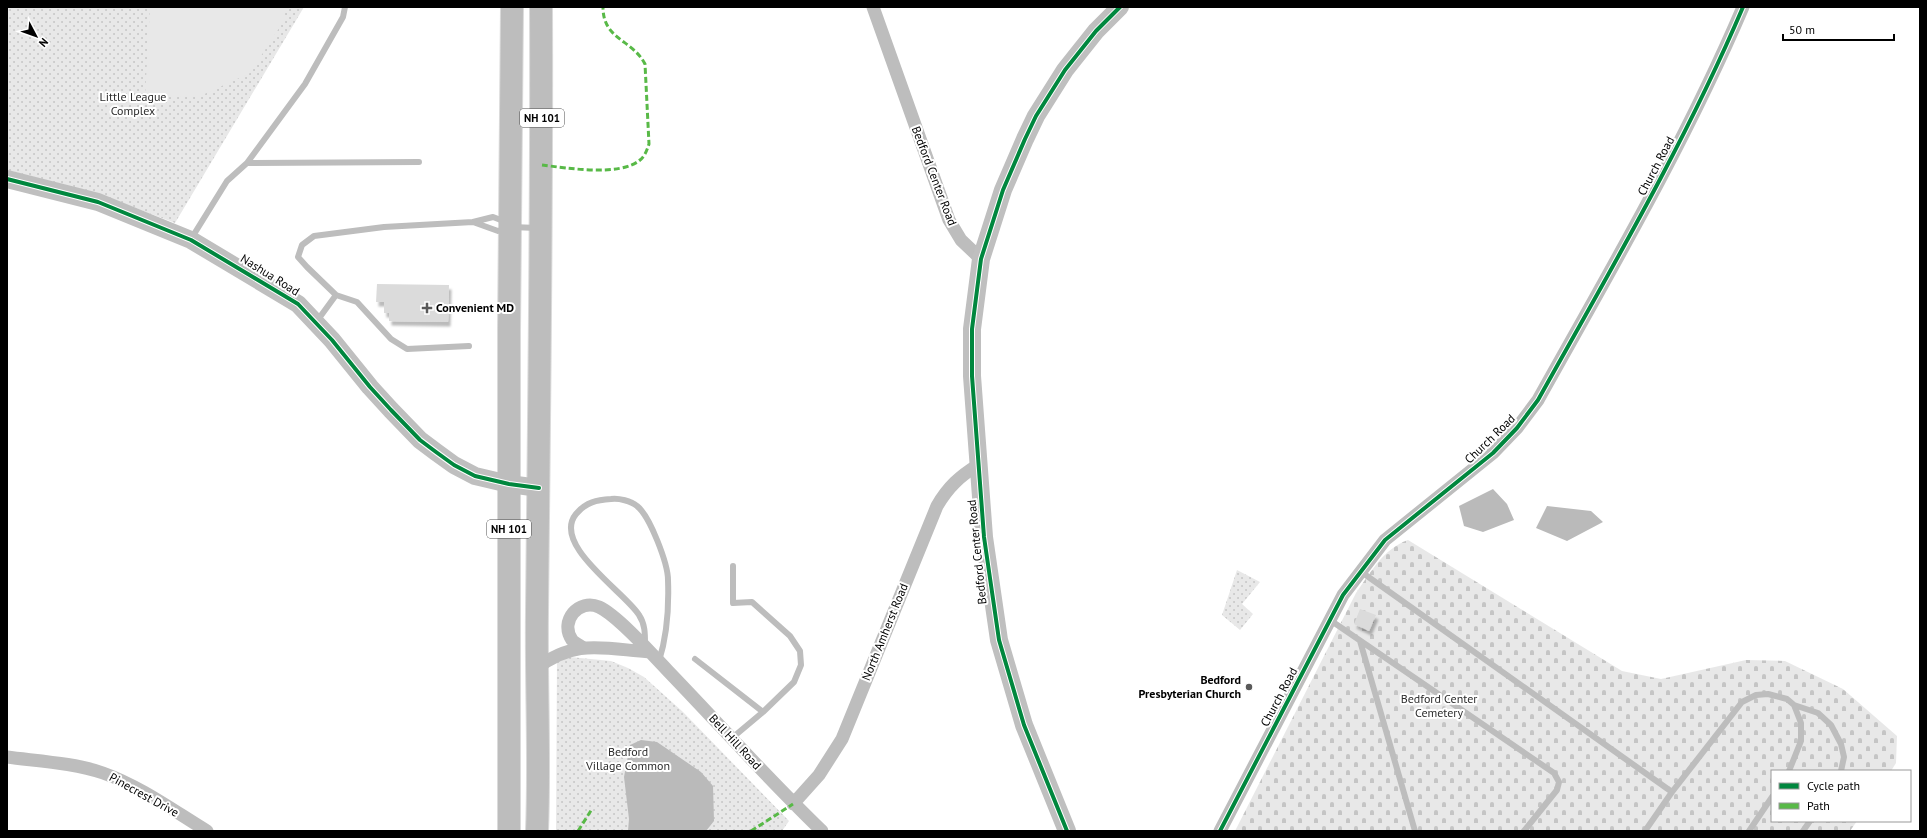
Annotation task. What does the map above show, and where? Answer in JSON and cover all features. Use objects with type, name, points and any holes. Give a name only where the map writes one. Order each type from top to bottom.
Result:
[{"type":"highway","name":"NH 101","points":[[509,831],[509,484],[512,7]]},
{"type":"highway","name":"NH 101","points":[[537,831],[539,779],[536,669],[541,228],[541,7]]},
{"type":"street","name":"Bedford Center Road","points":[[873,7],[948,220],[960,240],[981,259],[972,329],[971,357],[984,538],[999,640],[1024,724],[1067,831]]},
{"type":"street","points":[[981,259],[1003,190],[1036,116],[1076,55],[1096,31],[1120,7]]},
{"type":"street","name":"Church Road","points":[[1220,831],[1330,620],[1343,596],[1360,571],[1385,540],[1493,453],[1517,428],[1538,400],[1673,157],[1726,48],[1743,7]]},
{"type":"street","name":"Nashua Road","points":[[7,179],[98,202],[191,240],[298,304],[332,340],[370,387],[420,440],[461,469],[475,476],[509,484],[539,488]]},
{"type":"street","name":"North Amherst Road","points":[[793,804],[819,775],[842,739],[937,506],[951,485],[960,476],[978,465]]},
{"type":"street","name":"Bell Hill Road","points":[[582,647],[572,640],[569,631],[569,621],[573,613],[580,606],[593,604],[604,609],[651,653],[793,804],[822,831]]},
{"type":"street","points":[[536,669],[549,658],[563,652],[582,647],[651,653]]},
{"type":"street","name":"Pinecrest Drive","points":[[7,757],[70,766],[103,773],[134,787],[207,831]]},
{"type":"lane","points":[[191,240],[227,181],[247,163],[305,84],[343,17],[345,7]]},
{"type":"lane","points":[[247,163],[419,162]]},
{"type":"lane","points":[[468,346],[407,348],[391,339],[357,302],[336,295],[307,267],[298,257],[302,245],[314,236],[384,227],[473,222],[493,217],[500,218],[511,226]]},
{"type":"lane","points":[[473,222],[498,231],[511,226],[541,228]]},
{"type":"lane","points":[[315,322],[336,295]]},
{"type":"lane","points":[[616,498],[631,502],[638,506],[659,545],[665,563],[668,580],[665,643],[651,653],[646,630],[640,615],[595,570],[579,550],[573,536],[572,525],[575,515],[584,506],[596,500],[616,498]]},
{"type":"lane","points":[[732,738],[763,712],[794,682],[801,665],[800,651],[790,636],[752,602],[733,603],[733,566]]},
{"type":"lane","points":[[1360,571],[1672,792]]},
{"type":"lane","points":[[1330,620],[1554,773],[1559,782],[1557,790],[1524,831]]},
{"type":"lane","points":[[1360,641],[1415,831]]},
{"type":"lane","points":[[695,660],[763,712]]},
{"type":"lane","points":[[1645,831],[1672,792],[1742,702],[1756,695],[1768,694],[1818,713],[1831,725],[1841,744],[1844,757],[1841,770]]},
{"type":"lane","points":[[1789,770],[1801,741],[1801,723],[1794,705]]},
{"type":"lane","points":[[1749,831],[1771,798]]},
{"type":"lane","points":[[1803,831],[1809,822]]},
{"type":"green space","name":"Little League Complex","points":[[7,7],[304,7],[175,223],[96,193],[7,170]]},
{"type":"green space","points":[[150,7],[283,7],[285,19],[250,73],[200,96],[145,98]]},
{"type":"green space","name":"Bedford Center Cemetery","points":[[1408,540],[1622,671],[1661,679],[1746,660],[1785,661],[1843,689],[1897,736],[1896,763],[1892,770],[1771,770],[1771,822],[1856,822],[1850,831],[1235,831],[1356,593],[1378,562],[1391,549]]},
{"type":"green space","points":[[1237,570],[1260,582],[1242,604],[1253,614],[1240,630],[1222,615]]},
{"type":"green space","name":"Bedford Village Common","points":[[570,657],[611,661],[644,677],[683,712],[789,821],[782,831],[556,831],[557,658]]},
{"type":"shaded area","points":[[1493,489],[1507,504],[1514,520],[1483,532],[1464,526],[1459,506]]},
{"type":"shaded area","points":[[1547,506],[1591,511],[1603,522],[1567,541],[1536,528]]},
{"type":"shaded area","points":[[641,740],[657,742],[701,772],[713,786],[714,821],[706,831],[628,831],[629,819],[624,777],[630,745]]},
{"type":"building","points":[[377,284],[449,285],[448,322],[389,321],[389,313],[384,313],[384,302],[376,302]]},
{"type":"building","points":[[1360,609],[1376,615],[1369,631],[1354,624]]},
{"type":"marked path","points":[[542,165],[565,168],[607,170],[631,165],[645,155],[649,144],[645,64],[633,49],[613,33],[604,18],[603,7]]},
{"type":"marked path","points":[[751,831],[793,804]]},
{"type":"marked path","points":[[578,831],[592,809]]},
{"type":"cycle path","points":[[1067,831],[1024,725],[999,640],[984,537],[972,376],[972,329],[981,259],[1003,190],[1025,139],[1036,116],[1065,70],[1096,31],[1120,7]]},
{"type":"cycle path","points":[[1220,831],[1343,595],[1385,540],[1493,453],[1517,428],[1538,400],[1672,157],[1697,108],[1743,7]]},
{"type":"cycle path","points":[[7,179],[98,202],[191,240],[298,304],[332,340],[370,387],[420,440],[454,465],[475,476],[509,484],[539,488]]},
{"type":"place","name":"Convenient MD","points":[[427,308]]},
{"type":"place","name":"Bedford Presbyterian Church","points":[[1249,687]]}]
